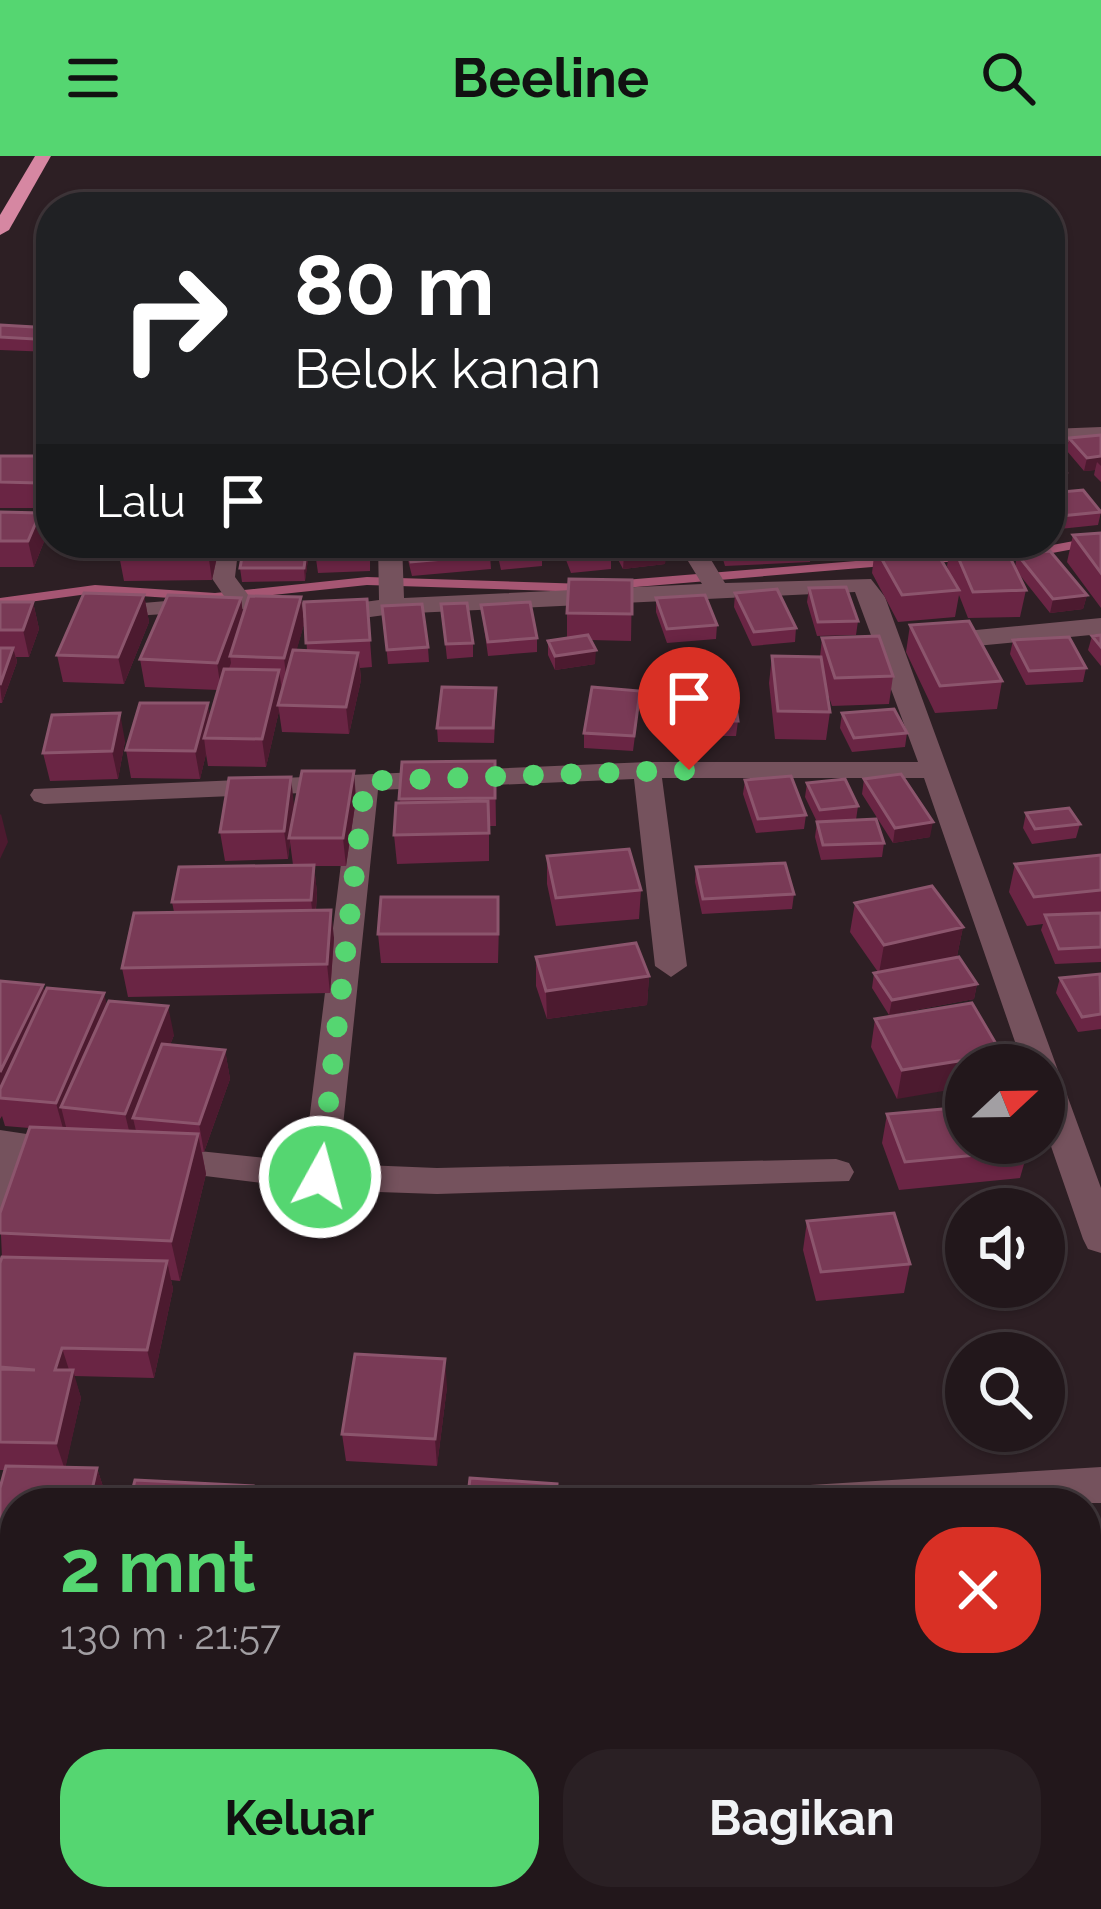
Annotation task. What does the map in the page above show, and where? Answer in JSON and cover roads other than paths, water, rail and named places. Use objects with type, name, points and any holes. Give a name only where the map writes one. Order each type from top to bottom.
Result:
[{"type":"highway","points":[[0,230],[43,156]]},
{"type":"street","points":[[1065,435],[1101,434]]},
{"type":"street","points":[[225,558],[223,577],[237,596]]},
{"type":"street","points":[[390,558],[393,601]]},
{"type":"street","points":[[698,558],[711,579]]},
{"type":"street","points":[[143,611],[237,596],[334,614],[393,601],[711,579],[862,584],[874,597],[1033,1044]]},
{"type":"street","points":[[890,646],[1101,626]]},
{"type":"street","points":[[44,795],[647,770],[937,770]]},
{"type":"street","points":[[647,770],[671,966]]},
{"type":"street","points":[[320,1177],[365,781]]},
{"type":"street","points":[[1065,1136],[1101,1239]]},
{"type":"street","points":[[0,1208],[11,1144],[320,1177],[437,1181],[836,1172]]},
{"type":"street","points":[[1052,1488],[1101,1485]]},
{"type":"waterway","points":[[1065,547],[1101,540]]},
{"type":"waterway","points":[[917,560],[947,558]]},
{"type":"waterway","points":[[612,585],[892,562]]},
{"type":"waterway","points":[[0,602],[95,589],[215,597],[367,581],[587,588]]}]
